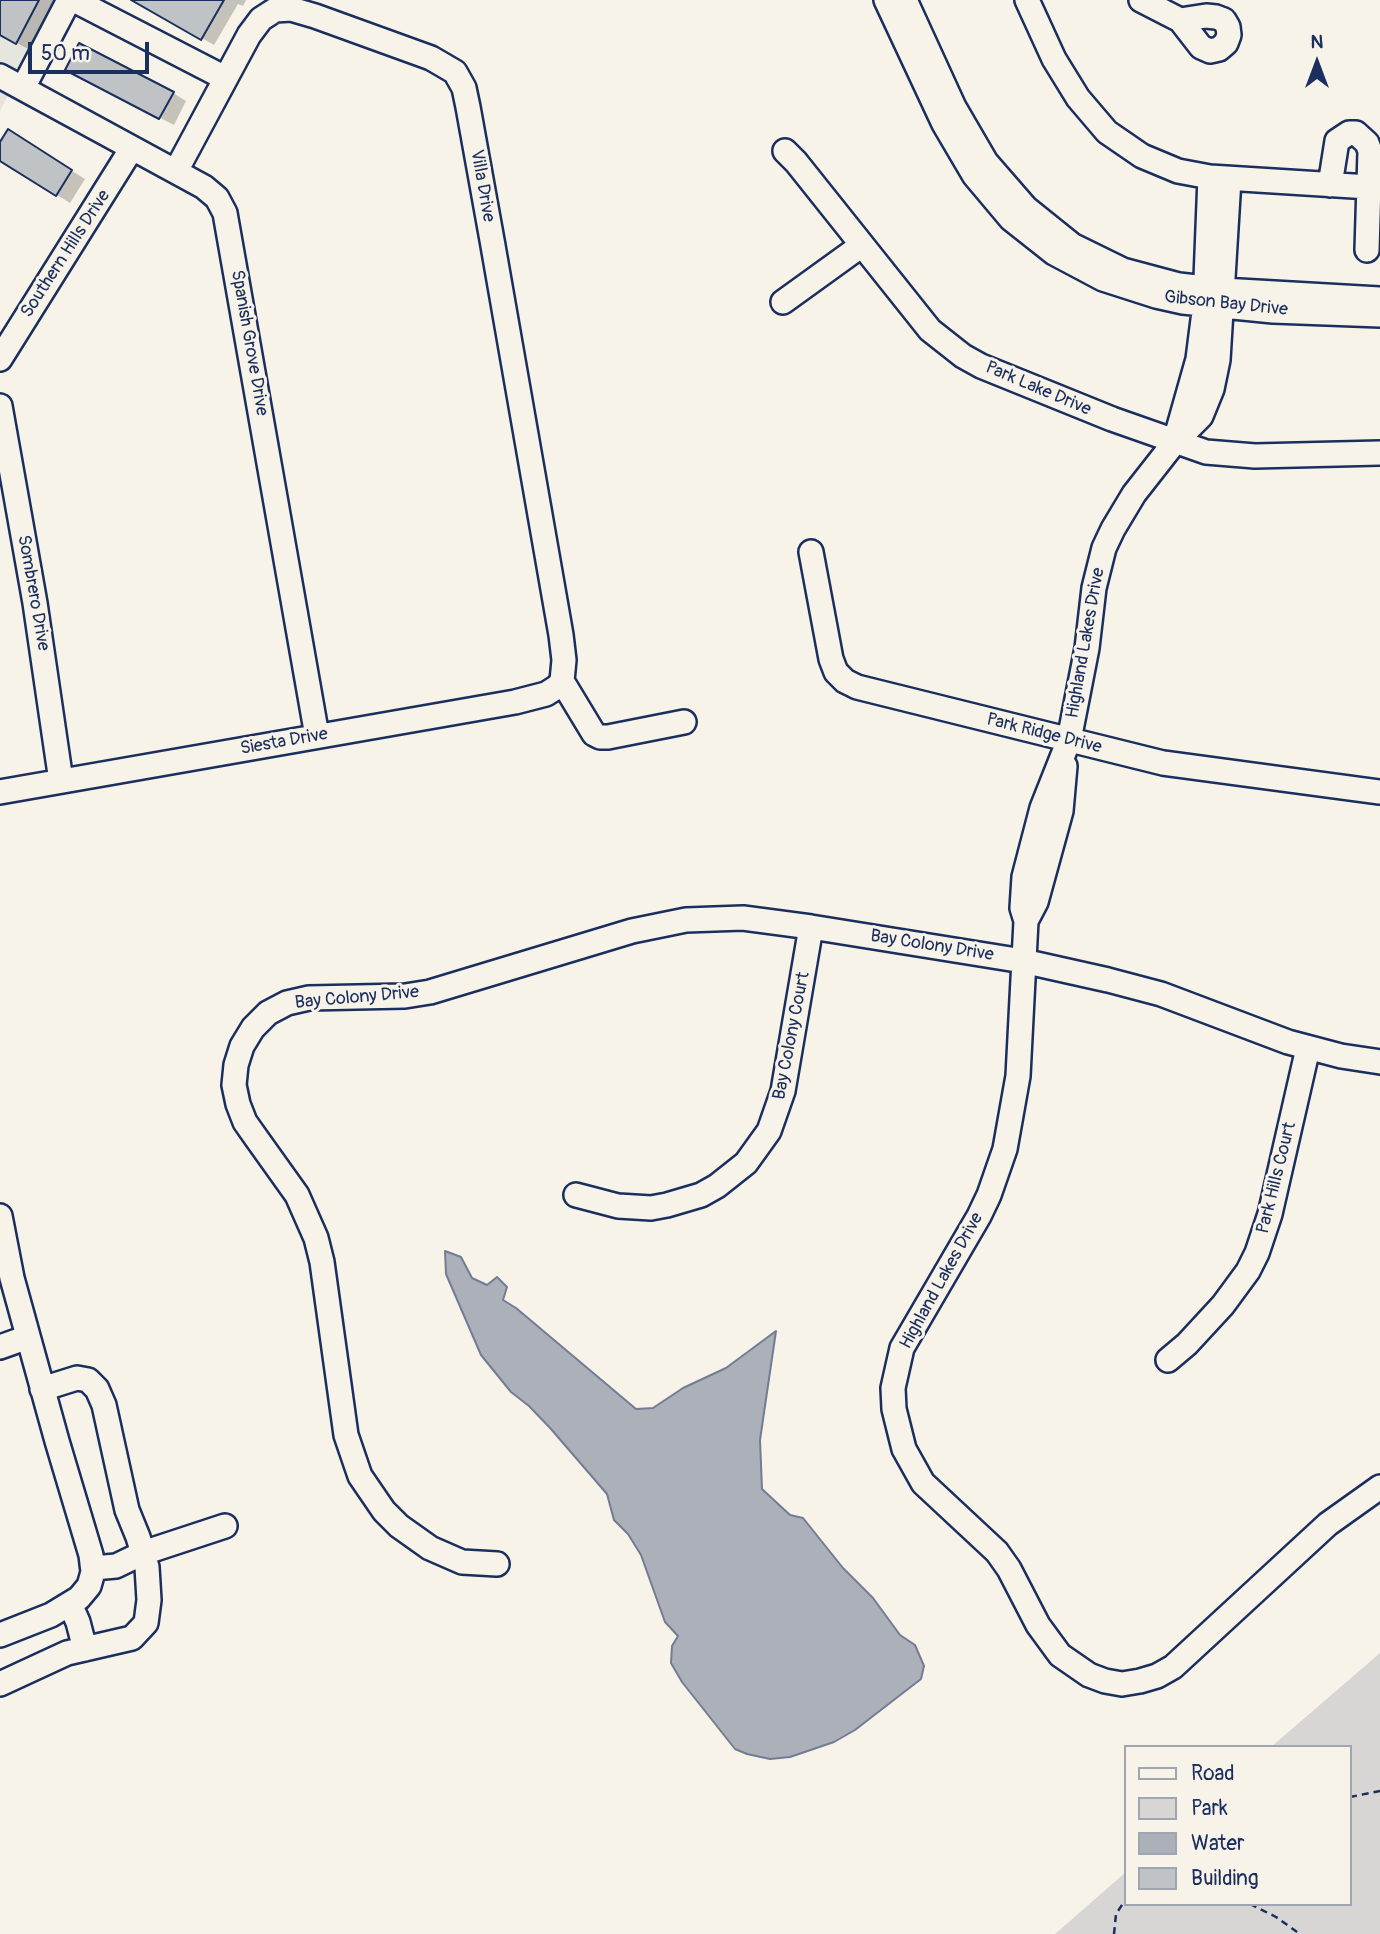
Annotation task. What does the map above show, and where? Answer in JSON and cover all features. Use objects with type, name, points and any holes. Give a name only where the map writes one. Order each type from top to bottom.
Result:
[{"type":"street","points":[[23,88],[72,0],[225,78]]},
{"type":"street","name":"Gibson Bay Drive","points":[[886,0],[934,105],[959,150],[986,190],[1011,219],[1054,253],[1077,267],[1103,279],[1156,296],[1380,299]]},
{"type":"street","name":"Gibson Bay Drive","points":[[905,0],[969,136],[986,162],[1026,208],[1072,245],[1097,259],[1151,279],[1213,297],[1380,315]]},
{"type":"street","points":[[1027,0],[1065,79],[1091,116],[1107,132],[1160,165],[1219,178],[1369,187]]},
{"type":"street","points":[[1142,0],[1180,20]]},
{"type":"street","name":"Villa Drive","points":[[176,171],[225,78],[261,19],[281,5],[440,61],[455,72],[464,88],[561,635],[564,660],[562,681]]},
{"type":"street","name":"Spanish Grove Drive","points":[[0,76],[204,187],[217,198],[225,213],[317,736]]},
{"type":"street","points":[[1330,185],[1334,148],[1342,135],[1356,133],[1367,143],[1370,150],[1367,250]]},
{"type":"street","name":"Southern Hills Drive","points":[[0,359],[132,148]]},
{"type":"street","name":"Park Lake Drive","points":[[785,151],[930,330],[963,356],[1001,375],[1206,453],[1234,456],[1380,453]]},
{"type":"street","name":"Highland Lakes Drive","points":[[1219,178],[1213,297],[1218,360],[1212,389],[1201,416],[1174,443],[1134,494],[1104,548],[1094,588],[1087,648],[1069,740],[1061,811],[1041,848],[1036,902],[1026,922],[1018,1076],[1011,1125],[1002,1161],[979,1216],[911,1330],[897,1367],[894,1409],[904,1449],[912,1467],[937,1497],[997,1552],[1009,1569],[1038,1625],[1060,1655],[1089,1675],[1122,1684],[1149,1679],[1173,1667],[1319,1532],[1380,1488]]},
{"type":"street","points":[[783,302],[862,245]]},
{"type":"street","name":"Sombrero Drive","points":[[0,406],[36,603],[61,781]]},
{"type":"street","name":"Park Ridge Drive","points":[[811,551],[831,659],[836,672],[845,681],[868,690],[1163,763],[1380,792]]},
{"type":"street","points":[[562,681],[594,734],[600,737],[684,722]]},
{"type":"street","name":"Siesta Drive","points":[[0,792],[532,698],[557,687],[562,681]]},
{"type":"street","name":"Bay Colony Drive","points":[[497,1564],[462,1562],[430,1548],[399,1526],[384,1511],[360,1476],[346,1435],[322,1262],[316,1238],[297,1195],[251,1131],[238,1104],[234,1085],[236,1065],[242,1046],[253,1028],[268,1013],[287,1003],[309,998],[405,996],[430,992],[658,925],[705,919],[743,918],[1023,961]]},
{"type":"street","name":"Bay Colony Court","points":[[576,1195],[618,1206],[643,1208],[667,1205],[692,1198],[717,1186],[746,1163],[769,1131],[783,1091],[811,927]]},
{"type":"street","points":[[1023,961],[1161,994],[1308,1048],[1380,1062]]},
{"type":"street","name":"Park Hills Court","points":[[1168,1360],[1187,1344],[1223,1305],[1248,1271],[1257,1253],[1270,1214],[1308,1048]]},
{"type":"street","points":[[0,1216],[12,1278],[92,1555],[93,1568],[89,1586],[79,1598],[51,1615],[0,1635]]},
{"type":"street","points":[[0,1347],[28,1337]]},
{"type":"street","points":[[0,1684],[67,1653],[132,1638],[146,1623],[149,1600],[147,1567],[127,1510],[104,1405],[97,1389],[88,1380],[76,1378],[42,1389]]},
{"type":"street","points":[[93,1568],[117,1566],[143,1553],[225,1526]]},
{"type":"street","points":[[70,1604],[85,1649]]},
{"type":"path","points":[[1352,1797],[1380,1791]]},
{"type":"path","points":[[1114,1934],[1116,1914],[1124,1902]]},
{"type":"path","points":[[1254,1906],[1300,1934]]},
{"type":"shaded area","points":[[0,0],[58,0],[0,111]]},
{"type":"green space","points":[[1380,1653],[1380,1934],[1055,1934],[1124,1874],[1124,1906],[1352,1906],[1352,1745],[1273,1745]]},
{"type":"water","points":[[445,1251],[461,1257],[472,1278],[487,1285],[497,1277],[507,1287],[503,1300],[636,1409],[653,1408],[683,1388],[726,1368],[776,1331],[760,1440],[762,1489],[790,1515],[803,1518],[843,1568],[873,1598],[900,1635],[915,1645],[924,1666],[921,1679],[855,1730],[834,1742],[790,1757],[770,1759],[735,1749],[682,1682],[671,1663],[672,1646],[678,1636],[665,1622],[641,1555],[628,1534],[614,1520],[607,1494],[551,1429],[511,1392],[481,1355],[446,1274]]},
{"type":"building","points":[[0,0],[39,0],[16,44],[0,35]]},
{"type":"building","points":[[131,0],[224,0],[201,40]]},
{"type":"building","points":[[79,43],[174,92],[159,119],[65,70]]},
{"type":"building","points":[[8,129],[72,170],[56,196],[0,161],[0,142]]}]
